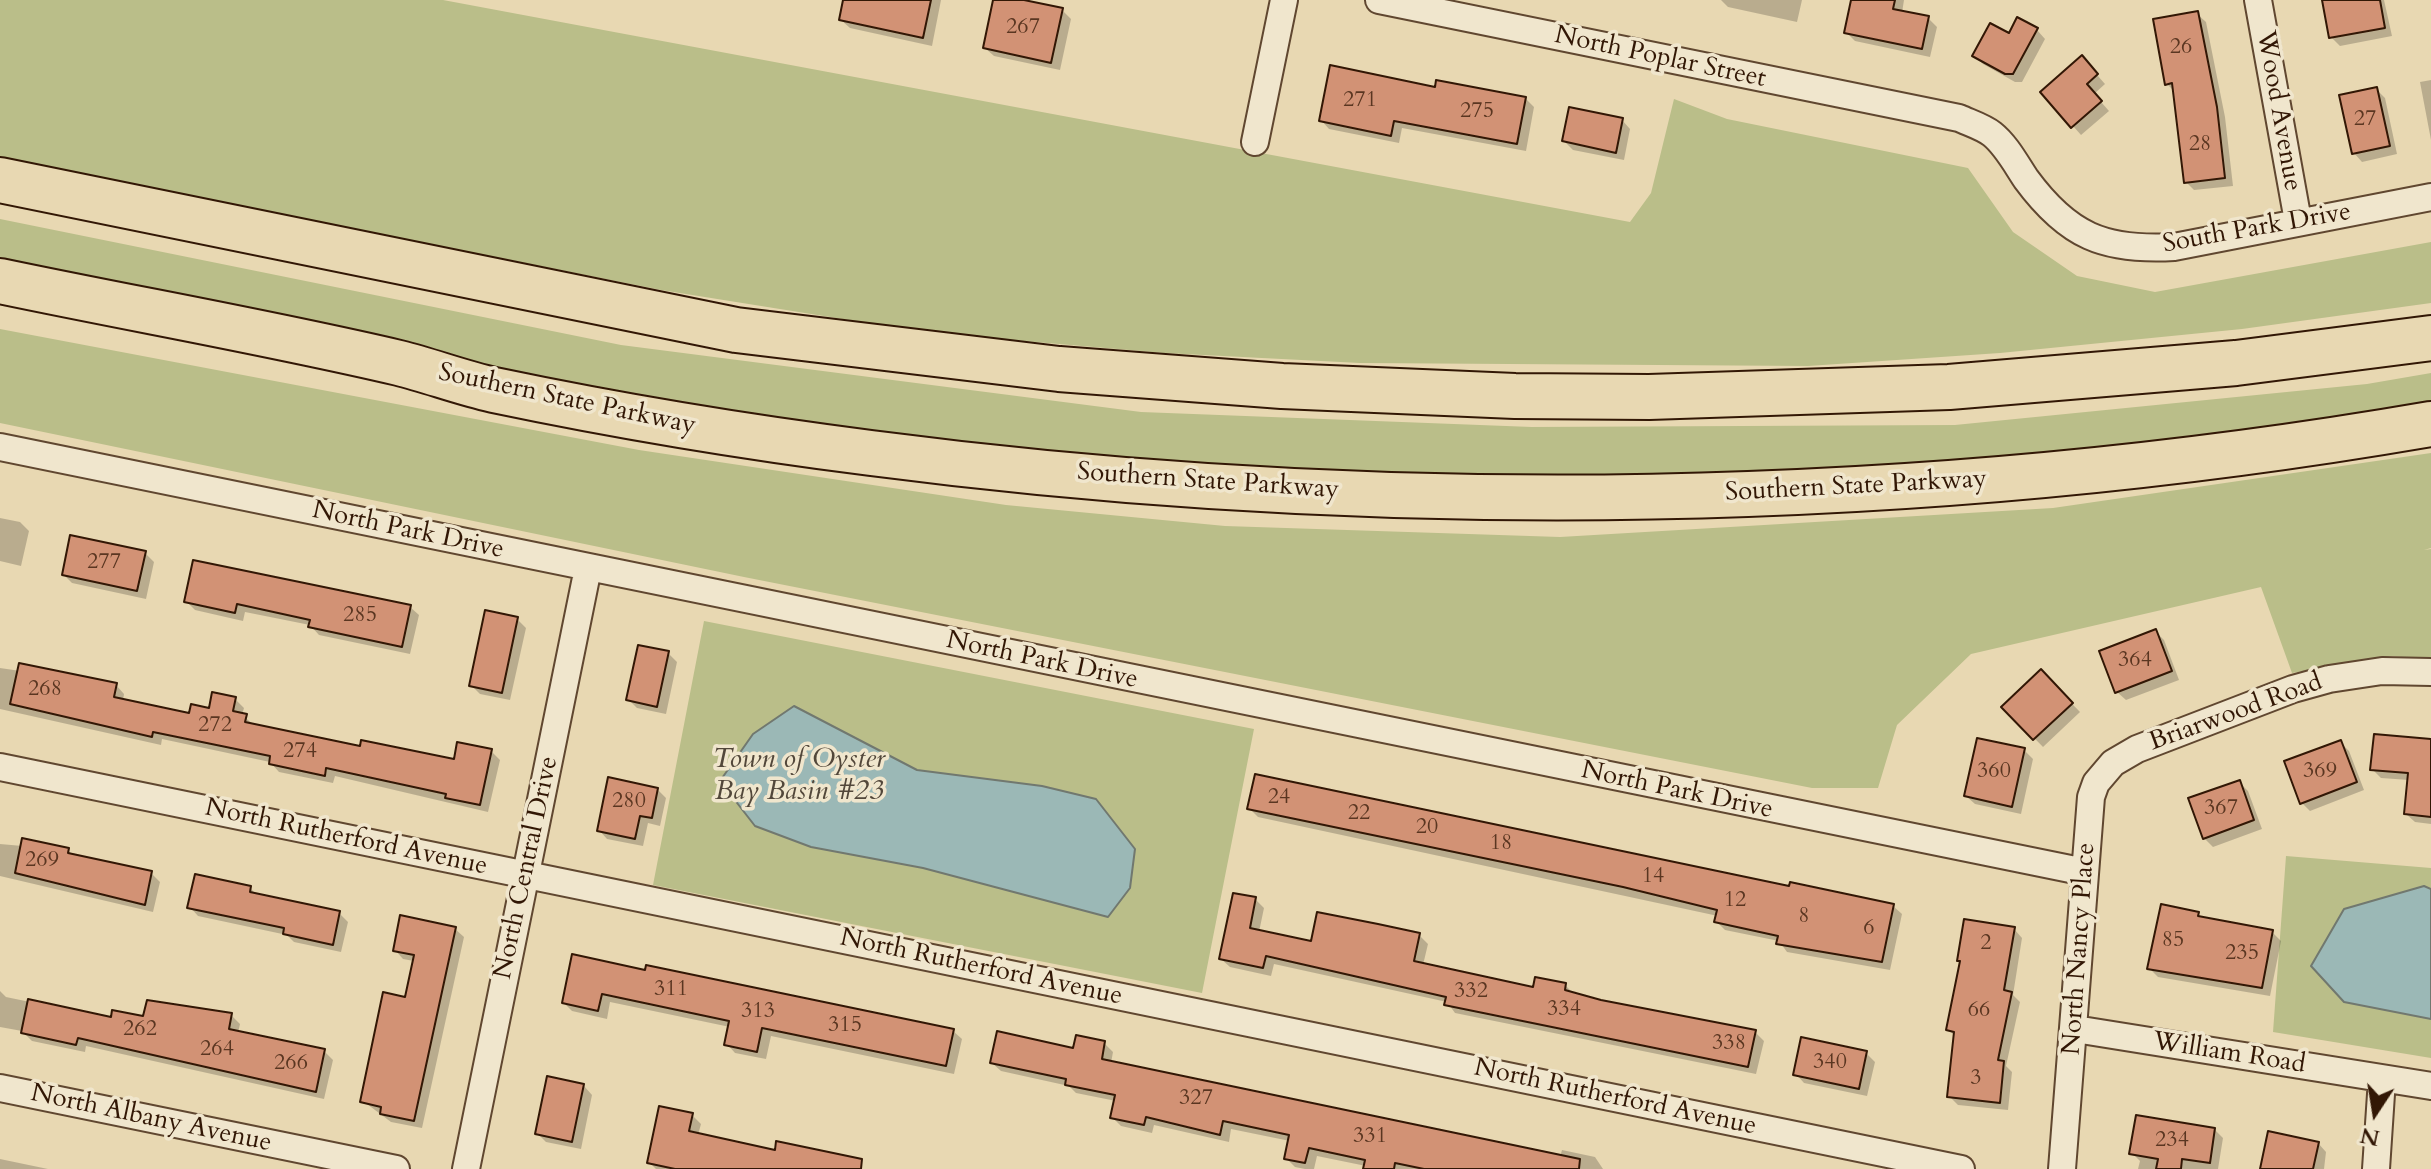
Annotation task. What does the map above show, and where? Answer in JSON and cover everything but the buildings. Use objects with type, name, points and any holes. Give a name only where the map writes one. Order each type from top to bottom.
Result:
[{"type":"highway","points":[[0,180],[736,330],[1059,369],[1282,386],[1515,396],[1634,397],[1949,387],[2236,363],[2431,338]]},
{"type":"highway","name":"Southern State Parkway","points":[[0,281],[401,364],[488,389],[710,429],[874,454],[1191,484],[1430,496],[1681,497],[2050,475],[2335,441],[2431,424]]},
{"type":"street","points":[[1255,142],[1284,0]]},
{"type":"street","name":"North Poplar Street","points":[[1379,0],[1942,115]]},
{"type":"street","name":"Wood Avenue","points":[[2258,0],[2298,221]]},
{"type":"street","name":"South Park Drive","points":[[1942,115],[1989,132],[2062,221],[2081,234],[2104,243],[2138,249],[2174,247],[2431,197]]},
{"type":"street","name":"North Park Drive","points":[[0,447],[2085,872]]},
{"type":"street","name":"North Central Drive","points":[[466,1169],[588,568]]},
{"type":"street","name":"Briarwood Road","points":[[2137,749],[2329,679],[2382,671],[2431,672]]},
{"type":"street","name":"North Nancy Place","points":[[2062,1169],[2091,797],[2096,783],[2113,763],[2137,749]]},
{"type":"street","name":"North Rutherford Avenue","points":[[0,767],[1961,1169]]},
{"type":"street","name":"William Road","points":[[2075,1029],[2431,1086]]},
{"type":"street","points":[[2376,1169],[2382,1079]]},
{"type":"street","name":"North Albany Avenue","points":[[0,1088],[396,1169]]},
{"type":"green space","points":[[0,0],[443,0],[1630,222],[1651,193],[1674,99],[1727,119],[1968,168],[2013,232],[2077,276],[2155,292],[2431,242],[2431,303],[2242,329],[2000,353],[1808,366],[1360,363],[1164,353],[930,333],[661,290],[0,159]]},
{"type":"green space","points":[[0,219],[621,345],[1141,412],[1532,427],[1955,425],[2367,384],[2431,373],[2431,402],[2152,444],[1951,464],[1741,477],[1330,475],[1130,460],[854,429],[607,392],[0,266]]},
{"type":"green space","points":[[0,329],[639,450],[1006,505],[1225,526],[1560,537],[2053,508],[2431,453],[2431,548],[2424,550],[2431,549],[2431,660],[2392,656],[2292,673],[2261,587],[1971,654],[1897,725],[1878,788],[1812,788],[744,577],[0,423]]},
{"type":"green space","points":[[704,621],[1254,729],[1202,993],[653,885]]},
{"type":"green space","points":[[2286,856],[2431,868],[2431,889],[2424,886],[2344,909],[2344,1002],[2431,1019],[2431,1058],[2273,1032]]},
{"type":"water","name":"Town of Oyster Bay Basin #23","points":[[794,706],[917,770],[1042,786],[1096,799],[1135,849],[1130,888],[1108,917],[923,868],[811,847],[755,826],[720,781],[753,734]]},
{"type":"water","points":[[2424,886],[2431,889],[2431,1019],[2344,1002],[2311,966],[2344,909]]}]
